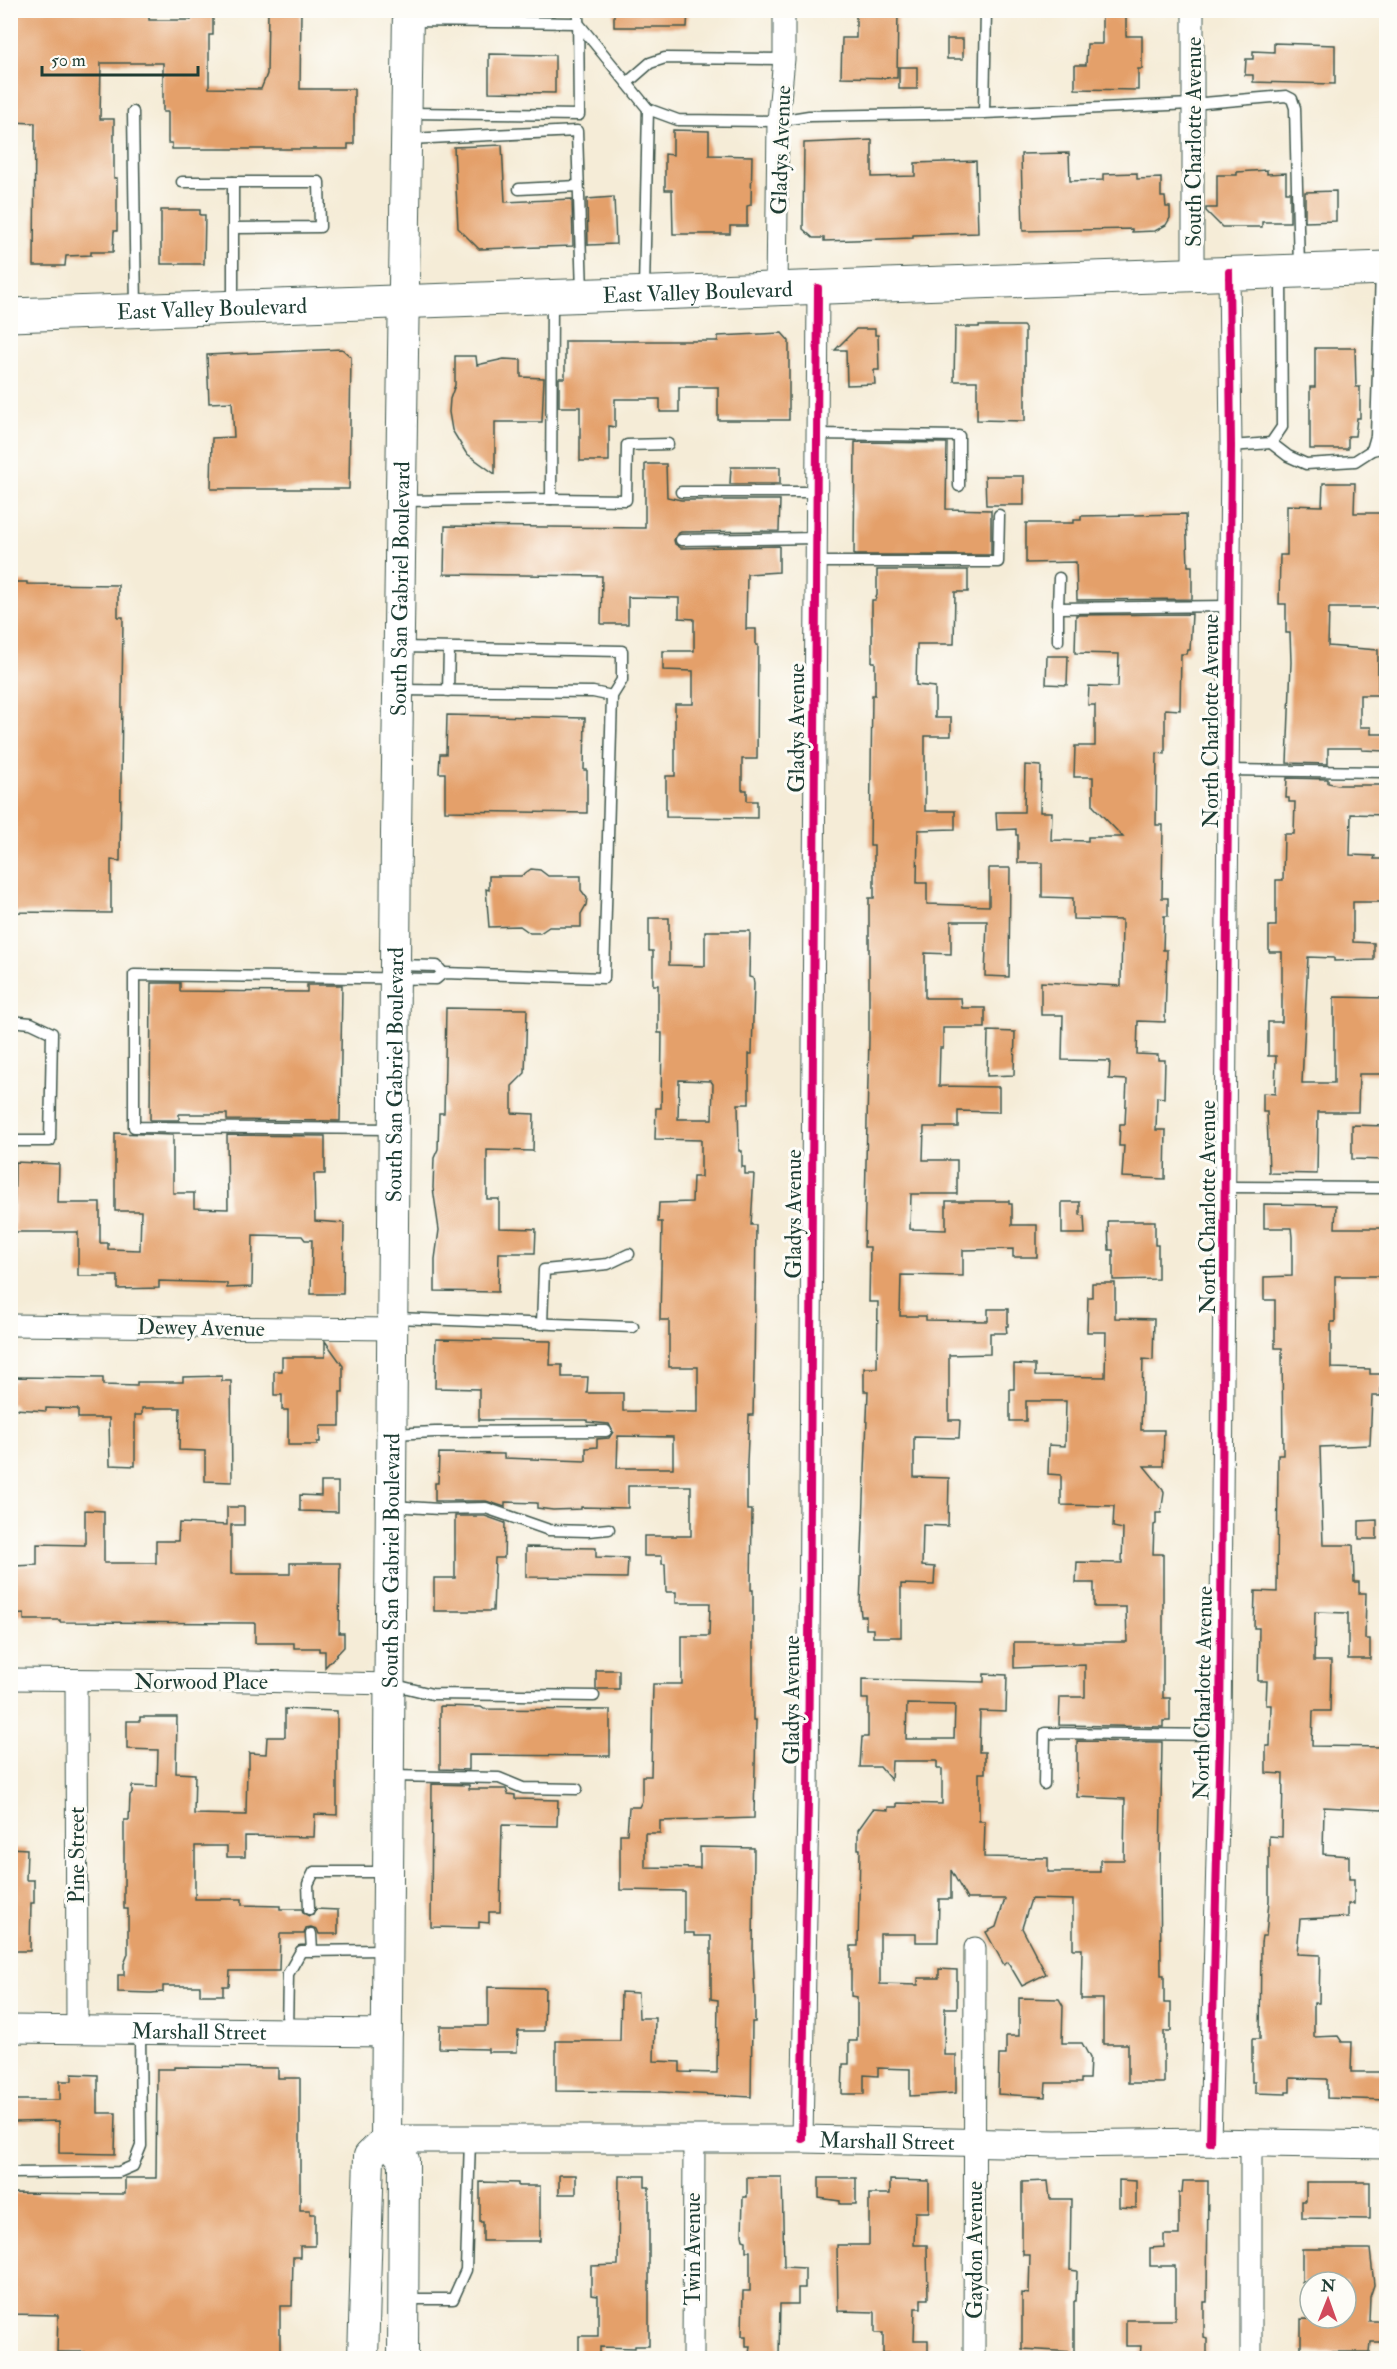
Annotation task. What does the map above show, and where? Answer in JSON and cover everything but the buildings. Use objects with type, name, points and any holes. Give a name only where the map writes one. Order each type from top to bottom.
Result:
[{"type":"main road","name":"South San Gabriel Boulevard","points":[[386,2139],[398,690],[408,16]]},
{"type":"main road","name":"East Valley Boulevard","points":[[10,315],[1384,268]]},
{"type":"main road","points":[[363,2358],[369,2156],[386,2139],[404,2160],[403,2358]]},
{"type":"street","name":"Gladys Avenue","points":[[776,290],[778,121],[784,59],[784,10]]},
{"type":"street","name":"South Charlotte Avenue","points":[[1193,10],[1193,273]]},
{"type":"street","name":"North Charlotte Avenue","points":[[1210,2142],[1220,1735],[1231,446],[1229,272]]},
{"type":"street","name":"Gladys Avenue","points":[[802,2139],[808,1800],[818,288]]},
{"type":"street","name":"Dewey Avenue","points":[[10,1325],[392,1323]]},
{"type":"street","name":"Norwood Place","points":[[10,1680],[390,1684]]},
{"type":"street","name":"Pine Street","points":[[76,1680],[77,2029]]},
{"type":"street","name":"Gaydon Avenue","points":[[974,2358],[975,1948]]},
{"type":"street","name":"Marshall Street","points":[[10,2029],[388,2033]]},
{"type":"street","name":"Marshall Street","points":[[386,2139],[802,2139],[1055,2144],[1210,2142],[1386,2145]]},
{"type":"street","name":"Twin Avenue","points":[[693,2358],[694,2140]]},
{"type":"street","points":[[1251,2144],[1251,2358]]},
{"type":"lane","points":[[406,126],[579,115],[578,10]]},
{"type":"lane","points":[[984,113],[986,10]]},
{"type":"lane","points":[[408,16],[578,24],[648,110],[678,120],[778,121],[809,116],[984,113],[1192,104],[1286,96],[1292,99],[1295,108],[1290,271],[1282,427],[1271,443]]},
{"type":"lane","points":[[627,83],[650,63],[664,58],[784,59]]},
{"type":"lane","points":[[644,293],[648,110]]},
{"type":"lane","points":[[133,112],[136,311]]},
{"type":"lane","points":[[406,126],[577,131],[578,186],[551,499]]},
{"type":"lane","points":[[182,182],[319,182],[320,227],[233,228]]},
{"type":"lane","points":[[233,182],[233,307]]},
{"type":"lane","points":[[519,189],[578,186]]},
{"type":"lane","points":[[1372,450],[1376,436],[1383,331],[1384,268]]},
{"type":"lane","points":[[816,434],[959,436],[959,486]]},
{"type":"lane","points":[[1231,446],[1271,443],[1288,456],[1306,464],[1336,464],[1355,461],[1372,450],[1386,447]]},
{"type":"lane","points":[[401,501],[626,500],[627,445],[668,444]]},
{"type":"lane","points":[[681,492],[816,492]]},
{"type":"lane","points":[[815,562],[998,562],[999,515]]},
{"type":"lane","points":[[681,540],[815,538]]},
{"type":"lane","points":[[1058,641],[1059,578]]},
{"type":"lane","points":[[1058,608],[1229,606]]},
{"type":"lane","points":[[394,1129],[134,1127],[134,975],[345,977],[437,966],[443,973],[604,978],[612,696],[622,680],[622,651],[399,647]]},
{"type":"lane","points":[[448,690],[449,648]]},
{"type":"lane","points":[[398,690],[593,692],[612,696]]},
{"type":"lane","points":[[1228,770],[1385,772]]},
{"type":"lane","points":[[10,1021],[31,1023],[52,1033],[50,1141],[10,1141]]},
{"type":"lane","points":[[1225,1187],[1386,1188]]},
{"type":"lane","points":[[542,1324],[544,1270],[608,1264],[629,1254]]},
{"type":"lane","points":[[392,1323],[633,1327]]},
{"type":"lane","points":[[392,1434],[606,1431]]},
{"type":"lane","points":[[391,1506],[439,1509],[486,1508],[549,1530],[609,1529]]},
{"type":"lane","points":[[390,1684],[432,1694],[594,1696]]},
{"type":"lane","points":[[1044,1784],[1045,1732],[1220,1735]]},
{"type":"lane","points":[[390,1776],[500,1778],[523,1788],[577,1789]]},
{"type":"lane","points":[[309,1909],[308,1884],[314,1872],[389,1872]]},
{"type":"lane","points":[[311,1934],[312,1951]]},
{"type":"lane","points":[[287,2032],[288,1974],[302,1951],[388,1950]]},
{"type":"lane","points":[[10,2173],[119,2172],[133,2166],[141,2146],[140,2030]]},
{"type":"lane","points":[[403,2299],[453,2299],[466,2270],[470,2139]]},
{"type":"cycle path","points":[[1210,2142],[1220,1735],[1231,446],[1229,272]]},
{"type":"cycle path","points":[[802,2139],[808,1800],[818,288]]}]
